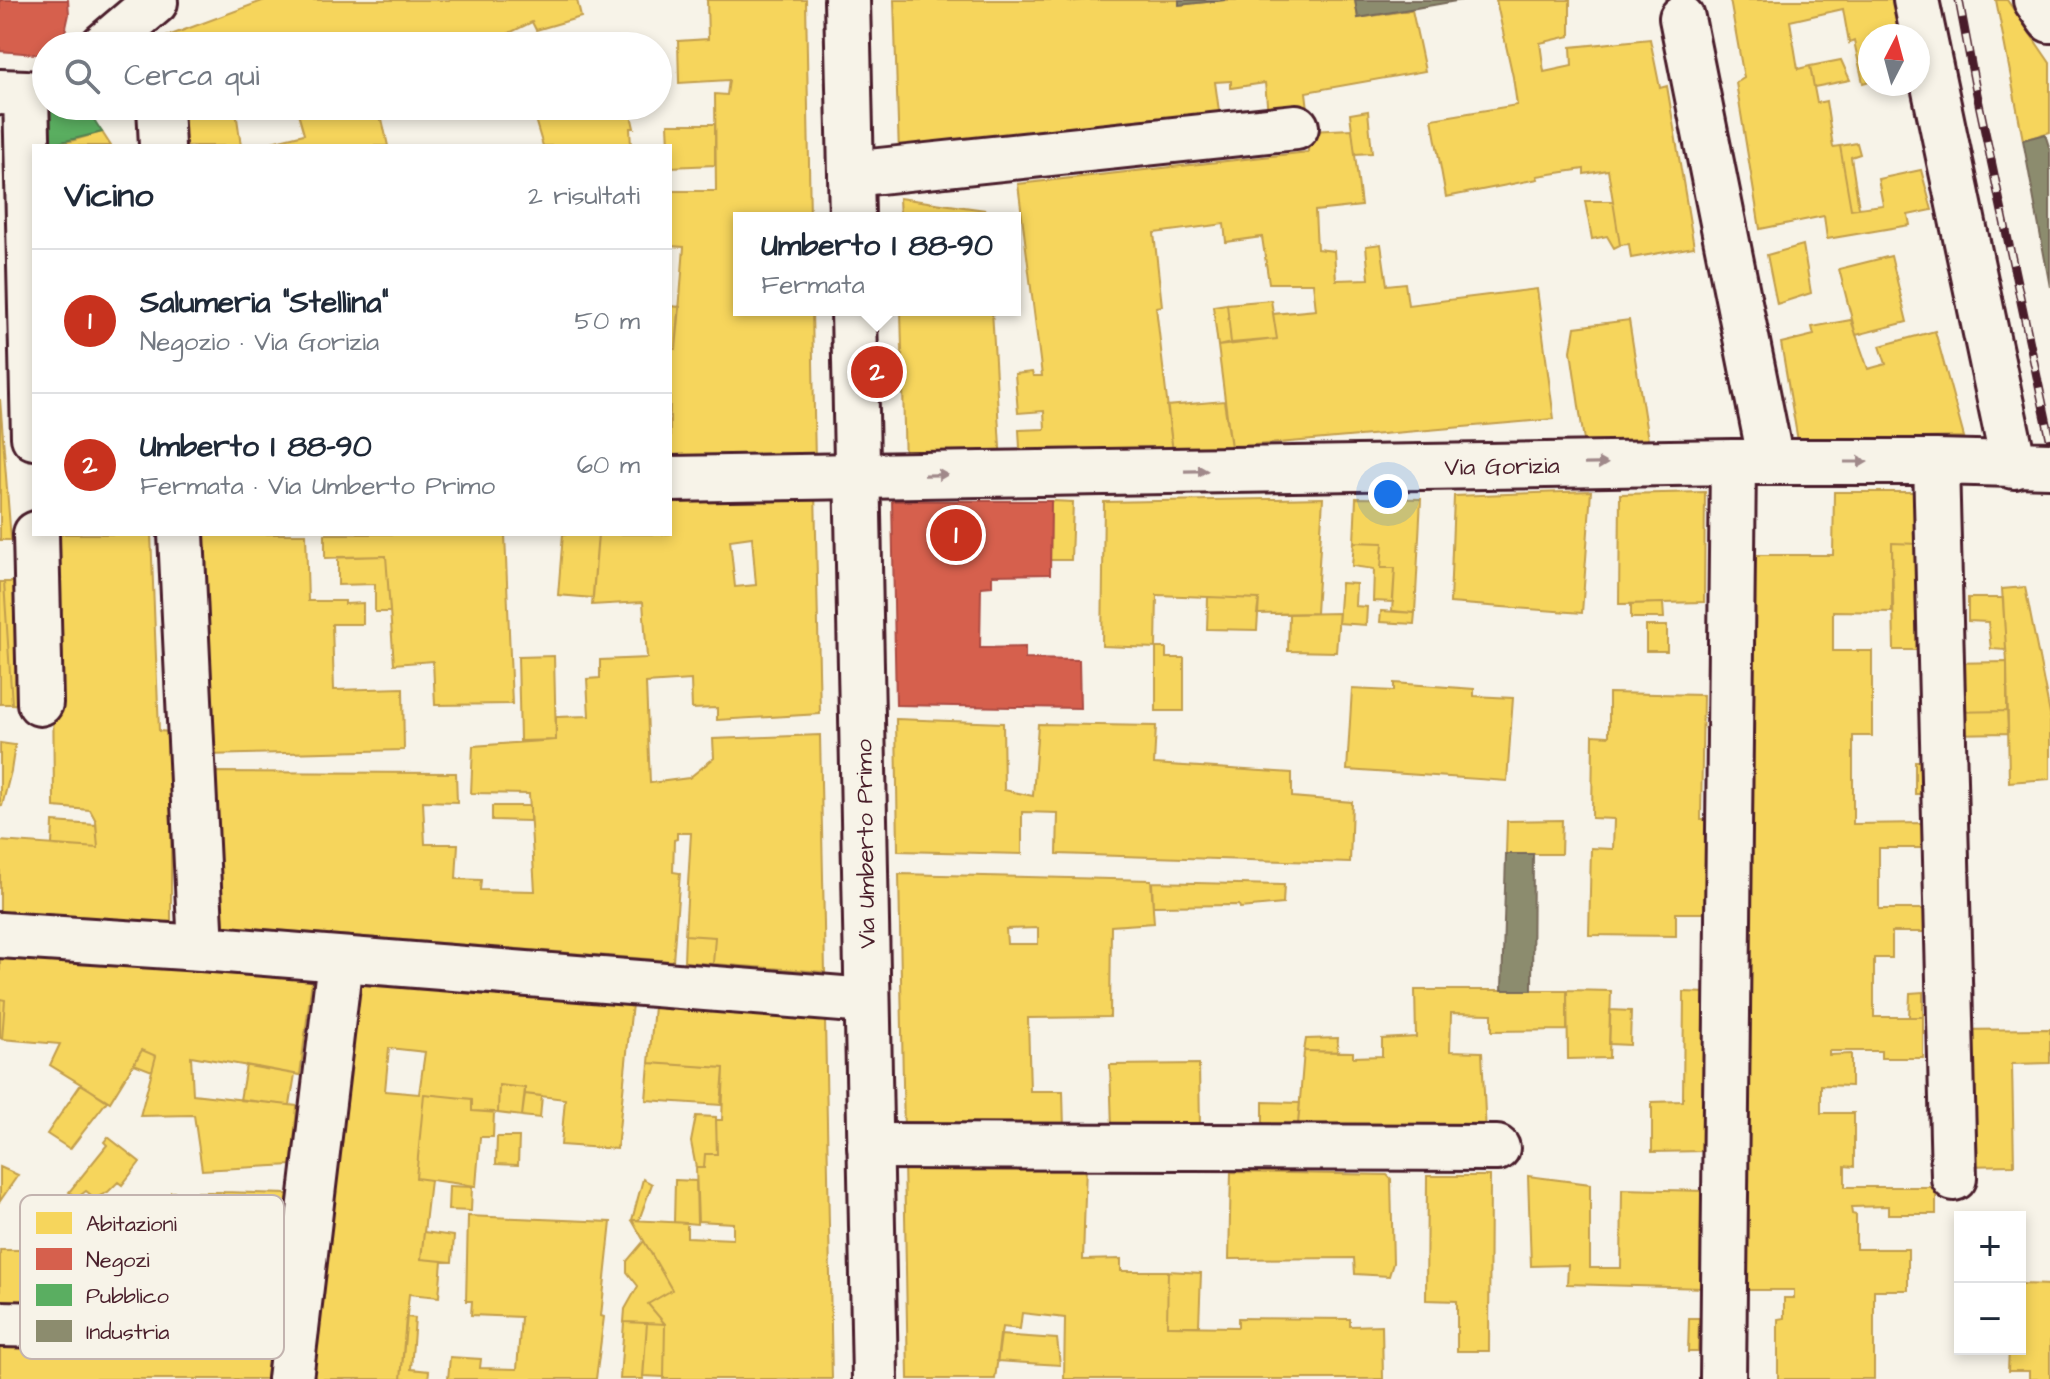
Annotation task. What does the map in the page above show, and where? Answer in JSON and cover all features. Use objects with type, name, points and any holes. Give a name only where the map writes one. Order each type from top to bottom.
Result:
[{"type":"street","points":[[847,0],[852,212]]},
{"type":"street","points":[[1916,0],[2032,466]]},
{"type":"street","points":[[2036,0],[2050,20]]},
{"type":"street","points":[[119,32],[156,1]]},
{"type":"street","points":[[156,1],[157,32]]},
{"type":"street","points":[[1682,18],[1752,462],[1723,1379]]},
{"type":"street","points":[[24,90],[32,368]]},
{"type":"street","points":[[161,120],[162,144]]},
{"type":"street","points":[[851,174],[1296,127]]},
{"type":"street","name":"Via Umberto Primo","points":[[854,316],[875,1379]]},
{"type":"street","name":"Via Gorizia","points":[[672,479],[1752,462],[1936,462],[2032,466]]},
{"type":"street","points":[[1936,462],[1954,1178]]},
{"type":"street","points":[[36,536],[40,703]]},
{"type":"street","points":[[181,536],[201,948]]},
{"type":"street","points":[[0,935],[867,1001]]},
{"type":"street","points":[[290,1379],[340,960]]},
{"type":"street","points":[[870,1146],[1497,1148]]},
{"type":"street","points":[[0,1324],[20,1324]]},
{"type":"street","points":[[284,1330],[296,1330]]},
{"type":"building: Abitazioni","points":[[265,0],[577,0],[581,17],[536,30],[532,22],[511,32],[179,32]]},
{"type":"building: Abitazioni","points":[[707,0],[806,0],[810,212],[733,212],[733,316],[812,316],[815,462],[672,462],[672,348],[676,349],[684,247],[672,246],[672,191],[716,191],[715,94],[727,95],[729,80],[679,83],[678,41],[708,39]]},
{"type":"building: Abitazioni","points":[[894,0],[1179,0],[1179,5],[1225,0],[1355,0],[1358,18],[1412,10],[1425,71],[1306,92],[1308,109],[1268,114],[1265,83],[1231,88],[1231,81],[1215,82],[1220,118],[899,154]]},
{"type":"building: Abitazioni","points":[[1496,0],[1570,0],[1570,36],[1540,43],[1544,72],[1572,66],[1571,47],[1650,39],[1660,88],[1667,86],[1694,247],[1631,258],[1629,244],[1620,245],[1608,170],[1584,174],[1584,169],[1537,176],[1538,179],[1446,197],[1432,119],[1517,105]]},
{"type":"building: Abitazioni","points":[[1730,0],[1895,0],[1900,24],[1858,24],[1858,60],[1854,41],[1849,43],[1843,9],[1790,21],[1798,69],[1810,66],[1817,103],[1826,101],[1833,147],[1840,146],[1851,209],[1883,205],[1878,179],[1921,170],[1932,210],[1908,215],[1910,225],[1827,239],[1824,216],[1760,229],[1736,83],[1744,78]]},
{"type":"building: Abitazioni","points":[[1996,0],[2007,0],[2050,63],[2050,132],[2023,140]]},
{"type":"building: Abitazioni","points":[[1841,60],[1850,80],[1814,87],[1810,66]]},
{"type":"building: Abitazioni","points":[[1368,111],[1372,153],[1355,154],[1350,114]]},
{"type":"building: Abitazioni","points":[[171,120],[237,120],[241,144],[173,144]]},
{"type":"building: Abitazioni","points":[[300,120],[382,120],[388,144],[263,144],[304,134]]},
{"type":"building: Abitazioni","points":[[535,120],[632,120],[634,128],[630,128],[631,144],[542,144]]},
{"type":"building: Abitazioni","points":[[668,124],[715,124],[715,165],[672,167],[672,144],[669,144]]},
{"type":"building: Abitazioni","points":[[1352,129],[1361,206],[1315,211],[1317,249],[1334,251],[1336,280],[1369,279],[1366,246],[1381,244],[1387,285],[1405,283],[1408,305],[1537,289],[1554,419],[1231,447],[1218,346],[1277,339],[1273,314],[1316,310],[1313,283],[1269,283],[1262,237],[1226,242],[1224,224],[1154,233],[1162,306],[1156,307],[1173,452],[1021,466],[1019,430],[1045,429],[1044,411],[1018,413],[1015,374],[1032,372],[1033,376],[1042,376],[1018,184],[1308,152],[1309,131]]},
{"type":"building: Abitazioni","points":[[102,132],[110,144],[59,144]]},
{"type":"building: Abitazioni","points":[[1857,143],[1860,154],[1851,157],[1859,208],[1851,209],[1840,146]]},
{"type":"building: Abitazioni","points":[[899,198],[985,212],[900,212]]},
{"type":"building: Abitazioni","points":[[1585,201],[1613,201],[1620,245],[1614,248],[1607,236],[1592,239]]},
{"type":"building: Abitazioni","points":[[1803,245],[1811,293],[1777,304],[1767,255]]},
{"type":"building: Abitazioni","points":[[1891,256],[1907,322],[1856,335],[1839,269]]},
{"type":"building: Abitazioni","points":[[1271,300],[1277,339],[1231,343],[1227,304]]},
{"type":"building: Abitazioni","points":[[1227,304],[1231,343],[1218,346],[1213,306]]},
{"type":"building: Abitazioni","points":[[672,306],[680,307],[676,349],[672,348]]},
{"type":"building: Abitazioni","points":[[901,316],[992,316],[1001,464],[905,466]]},
{"type":"building: Abitazioni","points":[[1629,320],[1648,440],[1584,441],[1571,351],[1575,327]]},
{"type":"building: Abitazioni","points":[[1851,320],[1868,369],[1886,364],[1880,346],[1935,331],[1964,437],[1798,441],[1781,343],[1814,335],[1812,327]]},
{"type":"building: Abitazioni","points":[[0,399],[11,540],[0,540]]},
{"type":"building: Abitazioni","points":[[1224,401],[1231,447],[1173,452],[1167,406]]},
{"type":"building: Abitazioni","points":[[815,490],[820,714],[717,720],[717,708],[692,709],[691,680],[646,683],[650,783],[689,778],[714,758],[713,739],[820,735],[825,972],[713,964],[715,937],[685,935],[691,833],[677,833],[674,840],[673,872],[680,873],[673,961],[221,926],[209,772],[456,773],[457,802],[423,801],[425,844],[458,844],[456,879],[481,880],[480,890],[535,891],[529,794],[471,793],[473,746],[556,740],[556,717],[589,716],[587,679],[600,678],[600,660],[647,658],[643,602],[592,605],[598,536],[672,536],[672,493]],"holes":[[[752,537],[756,585],[735,587],[730,540]]]},
{"type":"building: Abitazioni","points":[[1591,491],[1582,613],[1450,603],[1454,496]]},
{"type":"building: Abitazioni","points":[[1705,492],[1704,602],[1619,604],[1620,494]]},
{"type":"building: Abitazioni","points":[[1834,492],[1916,492],[1918,544],[1892,543],[1892,612],[1833,611],[1833,651],[1872,651],[1872,736],[1853,736],[1853,824],[1926,823],[1926,848],[1879,848],[1879,909],[1928,909],[1928,932],[1892,932],[1892,958],[1874,958],[1874,1017],[1923,1017],[1923,1058],[1881,1058],[1881,1051],[1829,1051],[1829,1055],[1851,1054],[1851,1086],[1821,1085],[1821,1113],[1854,1113],[1854,1167],[1845,1166],[1845,1187],[1936,1187],[1936,1214],[1888,1214],[1888,1206],[1851,1207],[1852,1214],[1856,1215],[1856,1249],[1908,1249],[1908,1290],[1874,1290],[1874,1379],[1778,1379],[1778,1319],[1784,1318],[1784,1298],[1794,1298],[1794,1290],[1743,1290],[1744,555],[1833,555]]},
{"type":"building: Abitazioni","points":[[1323,498],[1316,613],[1257,614],[1259,599],[1157,595],[1156,648],[1102,646],[1104,502]]},
{"type":"building: Abitazioni","points":[[1356,498],[1421,499],[1415,613],[1392,611],[1395,568],[1381,568],[1383,543],[1354,542]]},
{"type":"building: Abitazioni","points":[[1051,501],[1073,502],[1071,560],[1050,560]]},
{"type":"building: Abitazioni","points":[[52,536],[151,536],[159,731],[171,732],[171,925],[0,913],[0,841],[98,848],[96,821],[90,810],[54,807]]},
{"type":"building: Abitazioni","points":[[197,536],[306,536],[308,601],[363,603],[363,624],[332,624],[334,690],[403,688],[404,750],[208,755]]},
{"type":"building: Abitazioni","points":[[325,536],[505,536],[512,704],[435,705],[433,661],[394,664],[386,556],[325,558]]},
{"type":"building: Abitazioni","points":[[563,536],[598,536],[593,598],[558,595]]},
{"type":"building: Abitazioni","points":[[1354,542],[1383,543],[1381,568],[1395,568],[1393,602],[1373,601],[1374,569],[1352,566]]},
{"type":"building: Abitazioni","points":[[1892,543],[1918,544],[1921,650],[1894,650]]},
{"type":"building: Abitazioni","points":[[386,556],[390,612],[375,612],[375,584],[338,585],[338,557]]},
{"type":"building: Abitazioni","points":[[0,582],[4,582],[12,704],[0,704]]},
{"type":"building: Abitazioni","points":[[4,582],[18,582],[22,705],[12,704]]},
{"type":"building: Abitazioni","points":[[1341,583],[1356,584],[1355,606],[1367,607],[1366,625],[1338,623]]},
{"type":"building: Abitazioni","points":[[2025,587],[2050,714],[2050,779],[2009,782],[2002,589]]},
{"type":"building: Abitazioni","points":[[1208,597],[1259,599],[1257,630],[1207,629]]},
{"type":"building: Abitazioni","points":[[1968,598],[2003,598],[2006,650],[1991,649],[1988,622],[1968,621]]},
{"type":"building: Abitazioni","points":[[1663,603],[1664,618],[1631,618],[1631,604]]},
{"type":"building: Abitazioni","points":[[1381,611],[1415,613],[1414,624],[1380,622]]},
{"type":"building: Abitazioni","points":[[1339,613],[1336,652],[1288,651],[1289,614]]},
{"type":"building: Abitazioni","points":[[1646,626],[1667,626],[1667,651],[1646,651]]},
{"type":"building: Abitazioni","points":[[1156,648],[1166,648],[1166,658],[1184,658],[1184,711],[1156,711]]},
{"type":"building: Abitazioni","points":[[554,656],[556,740],[520,741],[518,657]]},
{"type":"building: Abitazioni","points":[[2007,662],[2007,711],[1949,712],[1947,663]]},
{"type":"building: Abitazioni","points":[[1394,683],[1474,689],[1474,696],[1513,698],[1507,781],[1347,770],[1352,689],[1394,691]]},
{"type":"building: Abitazioni","points":[[1609,693],[1703,695],[1701,820],[1707,820],[1706,913],[1676,913],[1676,936],[1589,935],[1591,848],[1613,849],[1614,819],[1592,818],[1593,735],[1609,736]]},
{"type":"building: Abitazioni","points":[[2007,711],[2008,733],[1949,734],[1949,712]]},
{"type":"building: Abitazioni","points":[[896,719],[1003,723],[1004,790],[1033,796],[1038,724],[1156,726],[1154,764],[1292,773],[1292,797],[1352,802],[1350,863],[1057,854],[1058,813],[1022,812],[1022,854],[898,851]]},
{"type":"building: Abitazioni","points":[[0,743],[15,745],[2,806],[0,806]]},
{"type":"building: Abitazioni","points":[[1915,761],[1924,761],[1925,794],[1915,794]]},
{"type":"building: Abitazioni","points":[[492,806],[530,806],[530,821],[492,820]]},
{"type":"building: Abitazioni","points":[[1562,820],[1561,854],[1506,854],[1507,821]]},
{"type":"building: Abitazioni","points":[[53,822],[96,825],[98,848],[52,845]]},
{"type":"building: Abitazioni","points":[[899,874],[1151,880],[1154,923],[1111,926],[1110,1017],[1028,1018],[1030,1091],[1063,1091],[1064,1129],[904,1135]],"holes":[[[1038,928],[1038,944],[1007,944],[1006,929]]]},
{"type":"building: Abitazioni","points":[[1152,882],[1284,885],[1283,904],[1240,908],[1239,905],[1153,906]]},
{"type":"building: Abitazioni","points":[[685,935],[715,937],[713,964],[684,962]]},
{"type":"building: Abitazioni","points":[[0,955],[312,979],[300,1075],[191,1056],[193,1094],[297,1106],[292,1165],[202,1170],[194,1115],[140,1116],[156,1056],[142,1050],[110,1102],[50,1065],[60,1044],[2,1039],[5,1000],[0,999]]},
{"type":"building: Abitazioni","points":[[345,982],[632,1004],[617,1149],[561,1145],[565,1099],[525,1094],[525,1088],[499,1085],[498,1113],[472,1111],[472,1099],[424,1094],[416,1178],[430,1180],[421,1259],[442,1261],[439,1297],[409,1294],[401,1379],[303,1379]],"holes":[[[389,1048],[425,1052],[419,1094],[385,1091]]]},
{"type":"building: Abitazioni","points":[[1415,990],[1567,990],[1567,1030],[1492,1031],[1492,1014],[1451,1013],[1450,1051],[1482,1052],[1486,1134],[1297,1136],[1304,1051],[1353,1052],[1353,1057],[1382,1056],[1382,1039],[1416,1037]]},
{"type":"building: Abitazioni","points":[[1567,990],[1611,991],[1609,1058],[1568,1059]]},
{"type":"building: Abitazioni","points":[[1684,992],[1707,993],[1705,1151],[1652,1152],[1652,1102],[1683,1101]]},
{"type":"building: Abitazioni","points":[[1923,992],[1923,1017],[1909,1017],[1910,993]]},
{"type":"building: Abitazioni","points":[[0,999],[5,1000],[2,1039],[0,1038]]},
{"type":"building: Abitazioni","points":[[654,1006],[825,1020],[832,1379],[664,1379],[665,1324],[648,1304],[672,1290],[632,1220],[687,1223],[687,1237],[733,1239],[733,1223],[698,1221],[696,1168],[704,1168],[705,1154],[717,1154],[716,1120],[722,1120],[724,1068],[649,1063]]},
{"type":"building: Abitazioni","points":[[1610,1010],[1631,1011],[1630,1045],[1609,1044]]},
{"type":"building: Abitazioni","points":[[2050,1029],[2050,1063],[2012,1064],[2014,1165],[1962,1166],[1957,1030]]},
{"type":"building: Abitazioni","points":[[1338,1038],[1337,1052],[1304,1051],[1306,1039]]},
{"type":"building: Abitazioni","points":[[142,1050],[156,1056],[152,1071],[134,1064]]},
{"type":"building: Abitazioni","points":[[649,1063],[724,1068],[721,1105],[646,1100]]},
{"type":"building: Abitazioni","points":[[1199,1064],[1200,1127],[1112,1129],[1110,1065]]},
{"type":"building: Abitazioni","points":[[246,1065],[295,1074],[290,1105],[240,1100]]},
{"type":"building: Abitazioni","points":[[81,1084],[107,1101],[70,1149],[47,1134]]},
{"type":"building: Abitazioni","points":[[499,1085],[525,1088],[522,1116],[498,1113]]},
{"type":"building: Abitazioni","points":[[424,1094],[472,1099],[472,1111],[494,1112],[493,1137],[480,1137],[476,1186],[416,1178]]},
{"type":"building: Abitazioni","points":[[525,1094],[542,1096],[540,1118],[522,1116]]},
{"type":"building: Abitazioni","points":[[1263,1102],[1300,1103],[1297,1136],[1263,1135]]},
{"type":"building: Abitazioni","points":[[696,1116],[716,1117],[717,1154],[705,1154],[704,1168],[696,1168],[691,1142]]},
{"type":"building: Abitazioni","points":[[108,1137],[140,1162],[122,1185],[118,1182],[102,1195],[91,1195],[86,1191],[73,1195],[69,1192],[107,1145],[104,1142]]},
{"type":"building: Abitazioni","points":[[497,1137],[519,1137],[518,1165],[496,1164]]},
{"type":"building: Abitazioni","points":[[904,1160],[1086,1164],[1083,1260],[1121,1259],[1121,1271],[1168,1271],[1167,1326],[1238,1327],[1238,1318],[1350,1319],[1350,1326],[1382,1325],[1383,1379],[1064,1379],[1065,1318],[1022,1313],[1020,1329],[1002,1327],[995,1379],[908,1379]]},
{"type":"building: Abitazioni","points":[[0,1167],[18,1175],[0,1201]]},
{"type":"building: Abitazioni","points":[[1231,1172],[1387,1175],[1391,1179],[1393,1263],[1389,1276],[1355,1274],[1354,1258],[1229,1259]]},
{"type":"building: Abitazioni","points":[[1427,1176],[1490,1176],[1489,1351],[1457,1351],[1457,1301],[1426,1300]]},
{"type":"building: Abitazioni","points":[[1528,1176],[1590,1184],[1590,1268],[1621,1268],[1622,1189],[1706,1191],[1704,1288],[1567,1284],[1568,1265],[1531,1266]]},
{"type":"building: Abitazioni","points":[[643,1179],[652,1184],[639,1220],[632,1220]]},
{"type":"building: Abitazioni","points":[[675,1180],[696,1181],[697,1224],[674,1222]]},
{"type":"building: Abitazioni","points":[[449,1186],[472,1187],[471,1211],[448,1210]]},
{"type":"building: Abitazioni","points":[[171,1192],[223,1192],[223,1195],[171,1195]]},
{"type":"building: Abitazioni","points":[[223,1192],[288,1194],[284,1235],[284,1195],[223,1195]]},
{"type":"building: Abitazioni","points":[[468,1216],[611,1222],[596,1379],[448,1379],[450,1357],[481,1359],[480,1368],[517,1369],[521,1317],[471,1315],[472,1301],[466,1301]]},
{"type":"building: Abitazioni","points":[[424,1232],[454,1236],[452,1262],[421,1259]]},
{"type":"building: Abitazioni","points":[[644,1241],[672,1290],[648,1304],[665,1324],[624,1322],[625,1309],[638,1286],[627,1272],[627,1261]]},
{"type":"building: Abitazioni","points":[[0,1250],[20,1250],[20,1312],[0,1312]]},
{"type":"building: Abitazioni","points":[[1168,1271],[1201,1273],[1199,1326],[1167,1326]]},
{"type":"building: Abitazioni","points":[[2026,1284],[2050,1285],[2050,1379],[2029,1379],[2029,1371],[2008,1371],[2009,1355],[2026,1355]]},
{"type":"building: Abitazioni","points":[[406,1317],[415,1318],[411,1369],[429,1371],[428,1379],[401,1379]]},
{"type":"building: Abitazioni","points":[[1689,1318],[1699,1318],[1698,1352],[1688,1352]]},
{"type":"building: Abitazioni","points":[[624,1322],[647,1323],[643,1379],[620,1379]]},
{"type":"building: Abitazioni","points":[[647,1323],[665,1324],[664,1377],[643,1376]]},
{"type":"building: Abitazioni","points":[[1000,1335],[1057,1339],[1060,1365],[997,1361]]},
{"type":"building: Abitazioni","points":[[0,1341],[20,1341],[20,1359],[273,1359],[271,1379],[0,1379]]},
{"type":"building: Negozi","points":[[0,0],[68,0],[65,32],[32,32],[32,54],[0,51]]},
{"type":"building: Negozi","points":[[892,501],[1051,501],[1050,574],[992,575],[992,586],[981,587],[980,648],[1025,647],[1025,659],[1079,660],[1080,708],[896,705]]},
{"type":"building: Pubblico","points":[[46,120],[94,120],[102,132],[53,144],[45,144]]},
{"type":"building: Industria","points":[[1179,0],[1225,0],[1179,5]]},
{"type":"building: Industria","points":[[1355,0],[1462,0],[1358,18]]},
{"type":"building: Industria","points":[[2045,134],[2050,150],[2050,287],[2023,140]]},
{"type":"building: Industria","points":[[1506,854],[1533,854],[1532,990],[1502,990]]},
{"type":"railway","points":[[1959,0],[2050,438]]},
{"type":"place","name":"Umberto I 88-90","points":[[877,372]]},
{"type":"place","name":"Salumeria \"Stellina\"","points":[[956,535]]}]
